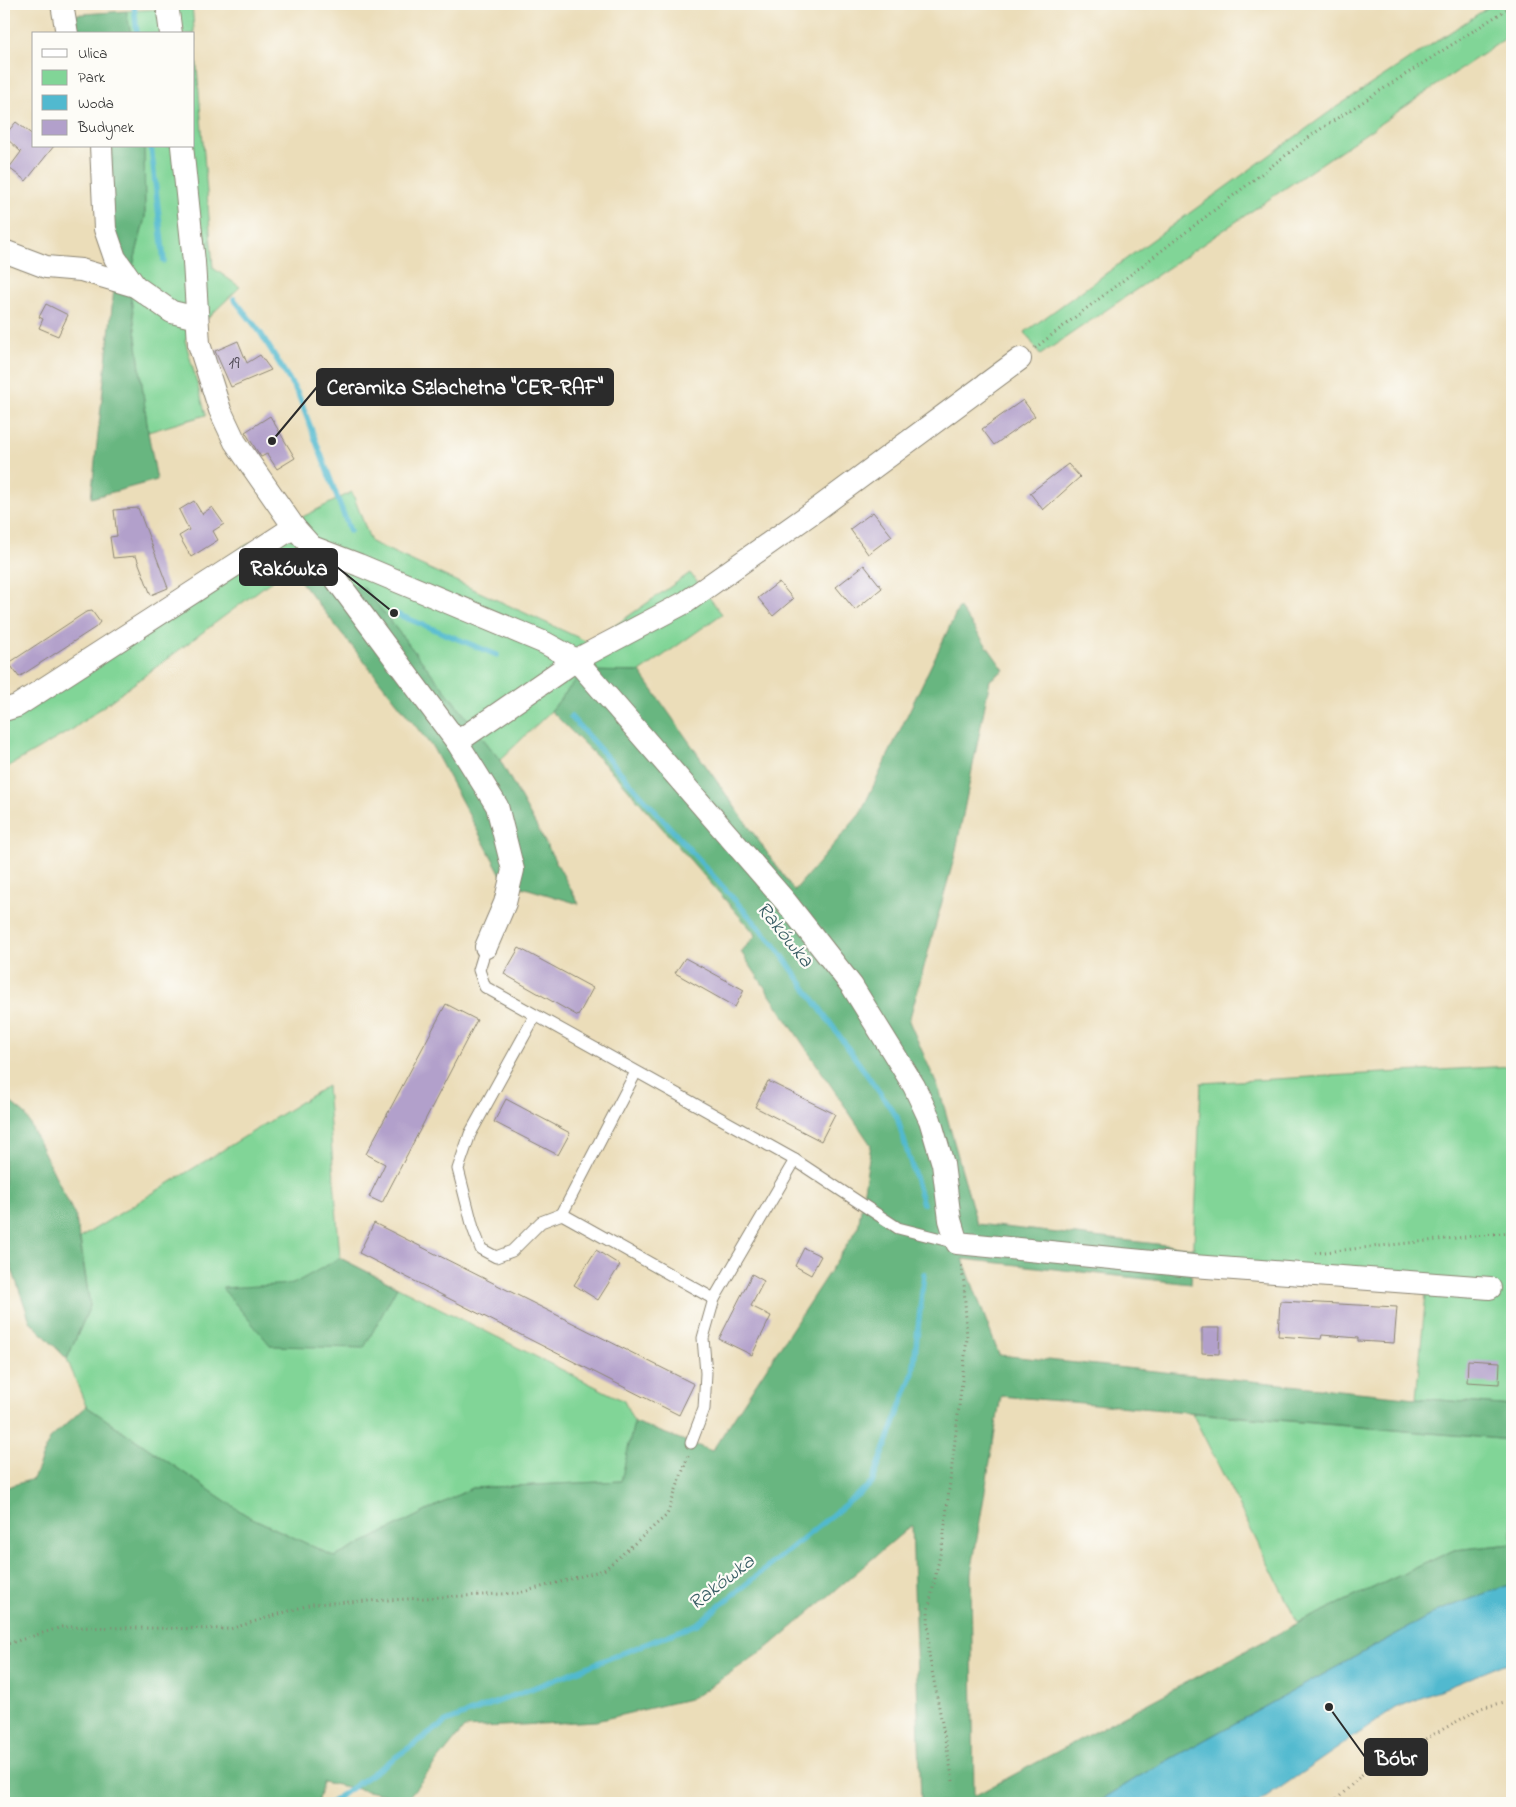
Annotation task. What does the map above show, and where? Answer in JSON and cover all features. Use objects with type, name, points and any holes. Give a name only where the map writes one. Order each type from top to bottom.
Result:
[{"type":"street","points":[[62,4],[67,32]]},
{"type":"street","points":[[167,4],[170,32]]},
{"type":"street","points":[[101,148],[105,229],[115,258],[134,286]]},
{"type":"street","points":[[182,148],[194,262],[199,344],[220,410],[235,442],[294,528],[312,547],[457,742],[497,806],[513,870],[505,903],[486,948]]},
{"type":"street","points":[[81,270],[98,257],[105,229]]},
{"type":"street","points":[[4,252],[46,267],[81,270],[134,286],[172,312],[196,318]]},
{"type":"street","points":[[457,742],[576,660],[686,602],[816,510],[1020,359]]},
{"type":"street","points":[[4,710],[17,706],[294,528]]},
{"type":"street","points":[[312,547],[360,565],[536,639],[576,660],[786,902],[852,986],[914,1086],[930,1120],[943,1164],[950,1220],[957,1243],[1192,1266],[1490,1288]]},
{"type":"lane","points":[[486,948],[479,970],[485,987],[795,1160],[898,1228],[957,1243]]},
{"type":"lane","points":[[535,1016],[470,1134],[458,1169],[473,1228],[482,1249],[496,1257],[512,1251],[541,1222],[562,1214],[636,1072]]},
{"type":"lane","points":[[692,1443],[704,1410],[706,1373],[703,1338],[714,1299],[795,1160]]},
{"type":"lane","points":[[562,1214],[714,1299]]},
{"type":"path","points":[[1020,359],[1316,132],[1512,6]]},
{"type":"path","points":[[1309,1254],[1512,1232]]},
{"type":"path","points":[[953,1781],[929,1655],[928,1610],[943,1541],[967,1340],[964,1284],[957,1243]]},
{"type":"path","points":[[4,1645],[62,1627],[230,1629],[312,1604],[519,1593],[604,1570],[667,1515],[682,1479],[692,1443]]},
{"type":"path","points":[[1333,1803],[1378,1759],[1395,1756],[1481,1708],[1512,1700]]},
{"type":"green space","points":[[160,4],[192,4],[194,32],[131,32],[126,11],[160,9]]},
{"type":"green space","points":[[1493,4],[1512,4],[1512,34],[1040,355],[1025,332],[1335,108]]},
{"type":"green space","points":[[126,11],[131,32],[75,32],[69,15]]},
{"type":"green space","points":[[195,42],[213,268],[240,287],[185,340],[206,415],[148,432],[129,282],[145,217],[144,148],[195,148]]},
{"type":"green space","points":[[107,148],[144,148],[145,217],[129,282],[148,432],[157,480],[91,498],[114,289]]},
{"type":"green space","points":[[352,492],[371,542],[590,643],[690,573],[722,614],[640,672],[583,671],[551,711],[500,760],[364,588],[289,568],[73,729],[4,769],[4,709],[243,547]]},
{"type":"green space","points":[[289,567],[364,588],[500,760],[579,904],[505,882],[433,748]]},
{"type":"green space","points":[[959,607],[1004,670],[990,680],[955,855],[909,1021],[940,1092],[977,1224],[1193,1248],[1191,1284],[963,1259],[999,1355],[1416,1398],[1512,1406],[1512,1440],[1001,1396],[971,1574],[974,1796],[1298,1623],[1454,1550],[1512,1544],[1512,1586],[1506,1586],[1438,1611],[1143,1774],[1096,1803],[921,1803],[912,1525],[770,1646],[693,1698],[596,1721],[464,1728],[407,1799],[323,1782],[317,1803],[4,1803],[4,1488],[33,1479],[50,1439],[86,1406],[246,1515],[335,1557],[472,1488],[621,1481],[634,1422],[712,1451],[858,1228],[871,1145],[741,952],[756,935],[620,780],[551,711],[583,671],[640,672],[794,891],[860,814]]},
{"type":"green space","points":[[1512,1066],[1512,1406],[1416,1398],[1427,1283],[1193,1266],[1201,1083]]},
{"type":"green space","points":[[327,1086],[340,1258],[624,1401],[634,1422],[622,1481],[472,1488],[335,1557],[246,1515],[86,1406],[67,1359],[90,1306],[80,1238]]},
{"type":"green space","points":[[4,1097],[25,1114],[76,1218],[90,1306],[67,1359],[30,1321],[4,1246]]},
{"type":"green space","points":[[340,1258],[397,1287],[364,1348],[271,1346],[222,1288],[293,1284]]},
{"type":"green space","points":[[1192,1413],[1512,1440],[1512,1544],[1454,1550],[1298,1623]]},
{"type":"water","points":[[1506,1586],[1512,1586],[1512,1661],[1396,1708],[1258,1803],[1096,1803],[1143,1774],[1438,1611]]},
{"type":"building","points":[[16,122],[32,134],[32,148],[52,148],[26,181],[9,168],[21,152],[4,136]]},
{"type":"building","points":[[46,304],[68,315],[58,336],[39,328],[43,319],[39,317]]},
{"type":"building","points":[[238,341],[247,363],[260,355],[271,370],[231,387],[215,351]]},
{"type":"building","points":[[1023,400],[1035,416],[994,445],[982,429]]},
{"type":"building","points":[[270,416],[295,458],[277,469],[267,454],[261,457],[245,432]]},
{"type":"building","points":[[1068,464],[1080,477],[1043,510],[1030,493]]},
{"type":"building","points":[[194,501],[202,514],[212,507],[224,524],[213,531],[218,540],[191,557],[179,536],[189,530],[179,510]]},
{"type":"building","points":[[138,508],[168,588],[151,595],[136,556],[113,558],[110,537],[117,536],[114,510]]},
{"type":"building","points":[[873,512],[892,536],[868,554],[850,529]]},
{"type":"building","points":[[864,565],[882,588],[855,610],[836,587]]},
{"type":"building","points":[[779,582],[793,599],[773,616],[758,598]]},
{"type":"building","points":[[92,611],[100,622],[96,627],[19,677],[9,663],[86,612]]},
{"type":"building","points":[[519,948],[593,988],[578,1016],[504,974]]},
{"type":"building","points":[[685,958],[744,990],[735,1007],[675,973]]},
{"type":"building","points":[[446,1004],[477,1020],[382,1203],[369,1197],[385,1164],[366,1154]]},
{"type":"building","points":[[768,1081],[835,1114],[821,1141],[755,1107]]},
{"type":"building","points":[[506,1099],[570,1133],[558,1155],[494,1122]]},
{"type":"building","points":[[374,1223],[694,1384],[679,1415],[359,1253]]},
{"type":"building","points":[[804,1248],[821,1256],[811,1275],[795,1266]]},
{"type":"building","points":[[596,1250],[620,1265],[598,1300],[574,1285]]},
{"type":"building","points":[[752,1274],[764,1281],[751,1306],[771,1316],[752,1355],[719,1339]]},
{"type":"building","points":[[1280,1301],[1397,1307],[1394,1343],[1358,1341],[1358,1338],[1322,1335],[1321,1339],[1278,1336]]},
{"type":"building","points":[[1202,1328],[1220,1328],[1219,1354],[1202,1353]]},
{"type":"building","points":[[1468,1360],[1500,1362],[1499,1384],[1467,1382]]},
{"type":"waterway","name":"Rakówka","points":[[134,4],[137,32]]},
{"type":"waterway","name":"Rakówka","points":[[151,148],[164,261]]},
{"type":"waterway","name":"Rakówka","points":[[234,299],[260,332],[298,394],[350,531]]},
{"type":"waterway","name":"Rakówka","points":[[394,613],[497,655]]},
{"type":"waterway","name":"Rakówka","points":[[571,717],[774,944],[897,1117],[923,1204]]},
{"type":"waterway","name":"Rakówka","points":[[330,1803],[446,1722],[697,1624],[872,1483],[913,1373],[924,1274]]},
{"type":"place","name":"Ceramika Szlachetna \"CER-RAF\"","points":[[272,441]]},
{"type":"place","name":"Rakówka","points":[[394,613]]},
{"type":"place","name":"Bóbr","points":[[1329,1707]]}]
